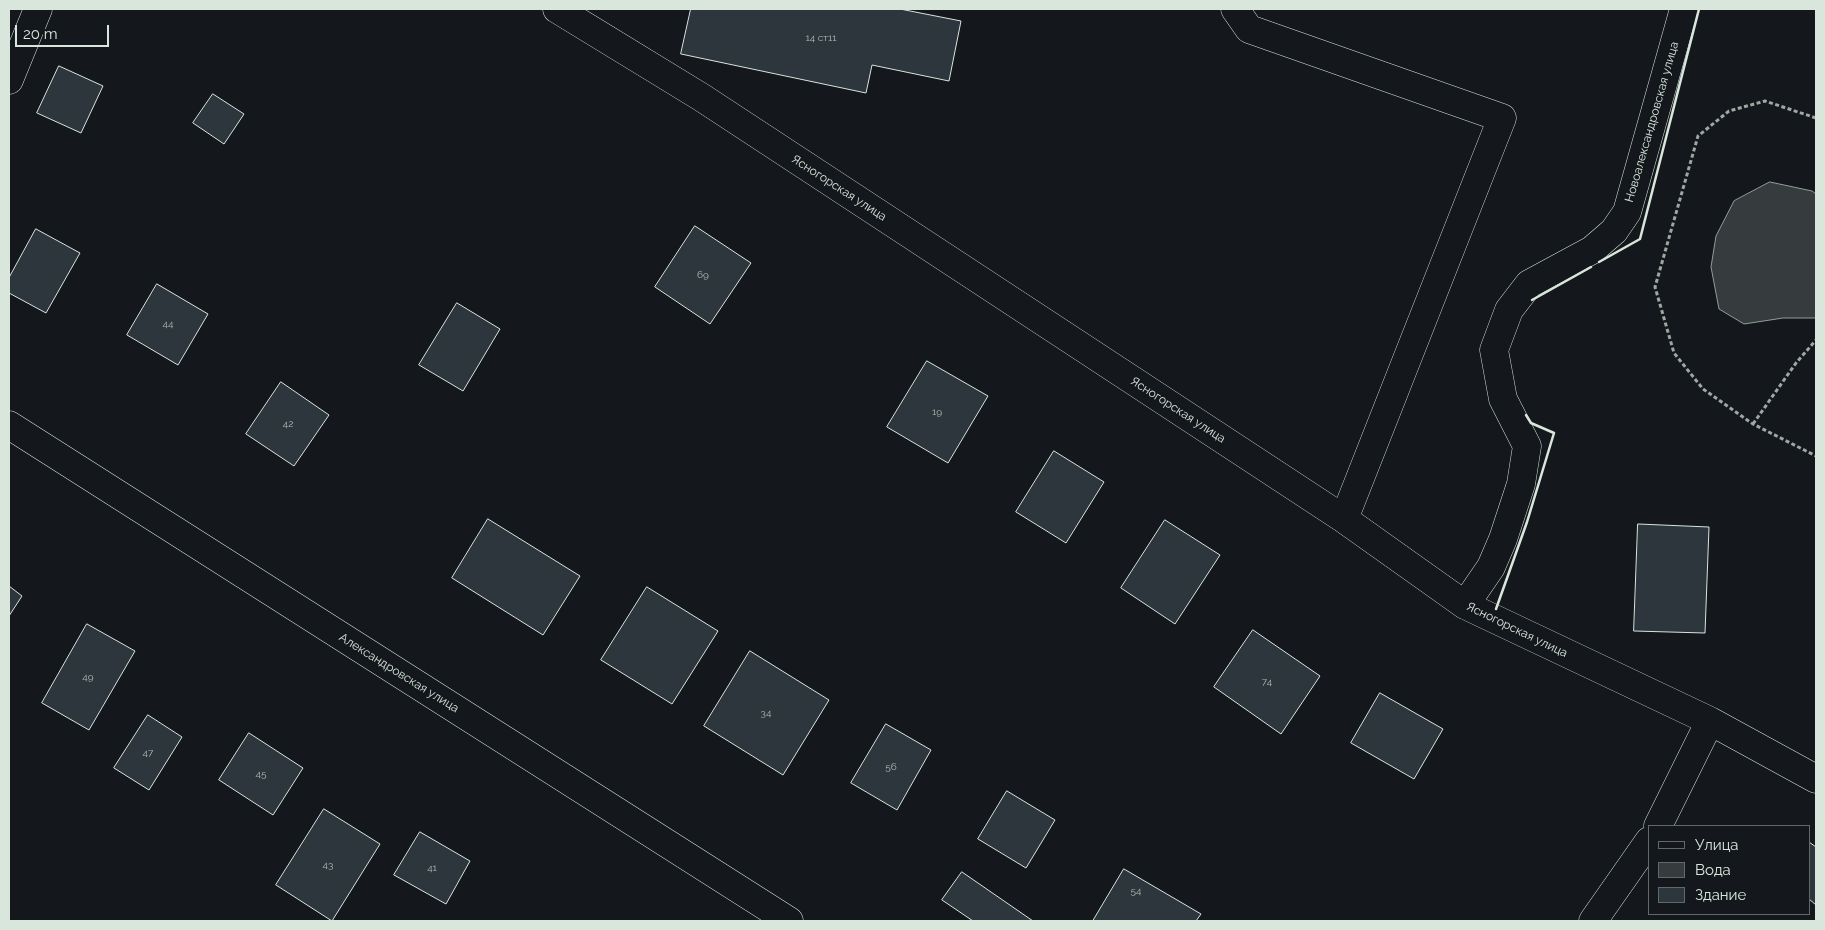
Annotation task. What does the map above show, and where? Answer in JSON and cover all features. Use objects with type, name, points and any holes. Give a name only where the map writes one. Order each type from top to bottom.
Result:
[{"type":"street","points":[[9,80],[38,9]]},
{"type":"street","name":"Ясногорская улица","points":[[556,9],[701,97],[1344,519],[1465,605],[1710,721],[1816,779]]},
{"type":"street","points":[[1234,9],[1249,29],[1502,118],[1344,519]]},
{"type":"street","name":"Новоалександровская улица","points":[[1465,605],[1491,567],[1503,539],[1521,484],[1526,446],[1503,399],[1494,350],[1509,310],[1530,284],[1592,250],[1614,231],[1627,212],[1684,9]]},
{"type":"street","name":"Александровская улица","points":[[9,425],[789,921]]},
{"type":"street","points":[[1658,825],[1710,721]]},
{"type":"street","points":[[1593,921],[1648,843]]},
{"type":"path","points":[[1816,118],[1765,101],[1729,111],[1698,136],[1655,288],[1674,353],[1703,389],[1753,424],[1816,456]]},
{"type":"path","points":[[1753,424],[1796,363],[1816,340]]},
{"type":"water","points":[[1770,182],[1812,191],[1816,194],[1816,318],[1783,318],[1744,324],[1719,309],[1711,267],[1716,236],[1734,201]]},
{"type":"building","points":[[691,9],[900,9],[961,21],[949,81],[872,65],[866,93],[681,54]]},
{"type":"building","points":[[59,66],[103,86],[81,133],[37,113]]},
{"type":"building","points":[[213,94],[244,114],[224,144],[193,123]]},
{"type":"building","points":[[695,226],[751,263],[710,324],[655,287]]},
{"type":"building","points":[[36,229],[80,253],[46,313],[9,293],[9,278]]},
{"type":"building","points":[[157,284],[208,314],[178,365],[127,335]]},
{"type":"building","points":[[457,303],[500,329],[463,391],[419,365]]},
{"type":"building","points":[[927,361],[988,396],[948,463],[887,427]]},
{"type":"building","points":[[281,382],[329,415],[294,466],[246,434]]},
{"type":"building","points":[[1054,451],[1104,482],[1066,543],[1016,512]]},
{"type":"building","points":[[488,519],[580,576],[543,635],[452,578]]},
{"type":"building","points":[[1165,520],[1220,555],[1175,624],[1121,588]]},
{"type":"building","points":[[1638,524],[1709,527],[1705,633],[1634,631]]},
{"type":"building","points":[[9,586],[22,596],[9,616]]},
{"type":"building","points":[[647,587],[718,631],[672,704],[601,660]]},
{"type":"building","points":[[87,624],[135,651],[89,730],[42,703]]},
{"type":"building","points":[[1253,630],[1320,676],[1281,734],[1214,687]]},
{"type":"building","points":[[750,651],[829,700],[783,775],[704,726]]},
{"type":"building","points":[[1380,693],[1443,729],[1414,779],[1351,743]]},
{"type":"building","points":[[148,715],[182,737],[149,790],[114,768]]},
{"type":"building","points":[[886,724],[931,750],[897,810],[851,783]]},
{"type":"building","points":[[249,733],[303,768],[273,815],[219,780]]},
{"type":"building","points":[[1007,791],[1055,820],[1026,868],[978,839]]},
{"type":"building","points":[[324,809],[380,844],[332,921],[276,885]]},
{"type":"building","points":[[420,832],[470,861],[446,904],[394,875]]},
{"type":"building","points":[[1810,843],[1816,847],[1816,905],[1810,900]]},
{"type":"building","points":[[1124,869],[1201,914],[1196,921],[1093,921]]},
{"type":"building","points":[[962,872],[1033,921],[973,921],[942,900]]},
{"type":"wall","points":[[1599,262],[1640,239],[1699,9]]},
{"type":"wall","points":[[1532,300],[1591,267]]},
{"type":"wall","points":[[1496,609],[1527,522],[1554,433],[1531,423],[1526,415]]}]
